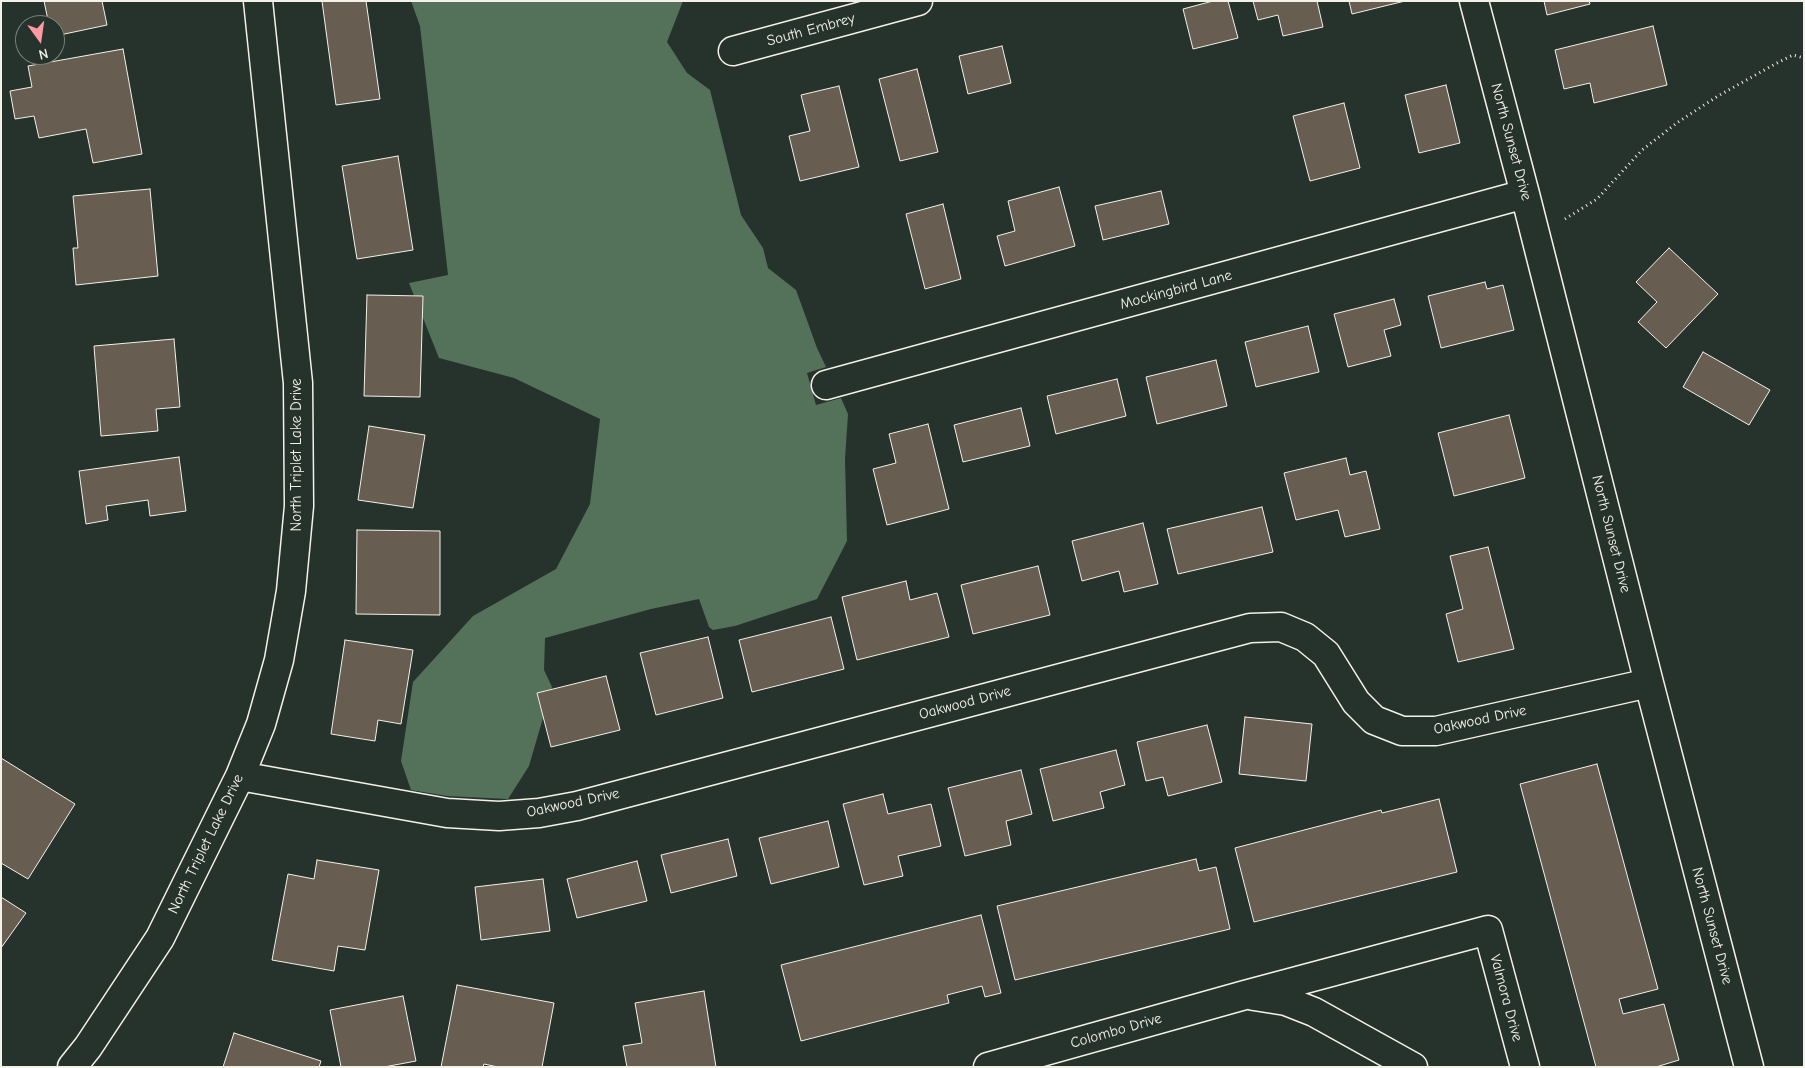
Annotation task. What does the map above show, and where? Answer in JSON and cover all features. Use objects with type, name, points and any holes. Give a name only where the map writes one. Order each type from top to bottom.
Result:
[{"type":"street","name":"North Triplet Lake Drive","points":[[72,1067],[88,1047],[160,938],[240,776],[261,724],[279,660],[291,591],[299,506],[298,382],[258,1]]},
{"type":"street","name":"South Embrey","points":[[733,51],[918,1]]},
{"type":"street","name":"North Sunset Drive","points":[[1474,1],[1749,1067]]},
{"type":"street","name":"Mockingbird Lane","points":[[826,385],[1525,194]]},
{"type":"street","name":"Oakwood Drive","points":[[240,776],[447,813],[499,816],[540,813],[577,806],[1250,628],[1281,627],[1305,637],[1326,654],[1356,702],[1374,720],[1402,731],[1436,732],[1649,682]]},
{"type":"street","name":"Colombo Drive","points":[[988,1067],[1245,995],[1488,930]]},
{"type":"street","name":"Valmora Drive","points":[[1488,930],[1525,1067]]},
{"type":"street","name":"Colombo Drive","points":[[1245,995],[1286,1001],[1314,1012],[1413,1067]]},
{"type":"path","points":[[1565,219],[1597,198],[1642,150],[1678,122],[1718,96],[1775,64],[1793,55],[1804,58]]},
{"type":"green space","points":[[411,1],[683,1],[667,42],[687,73],[710,90],[741,215],[763,248],[768,268],[796,290],[826,367],[807,373],[816,405],[841,398],[848,414],[845,459],[847,541],[817,599],[735,626],[713,630],[709,627],[699,599],[651,609],[545,638],[544,670],[552,687],[529,766],[508,799],[447,796],[411,790],[401,761],[413,682],[473,616],[556,569],[590,504],[600,419],[514,378],[439,358],[409,283],[448,275],[420,26]]},
{"type":"building","points":[[44,1],[102,1],[107,25],[65,34],[65,15],[47,15]]},
{"type":"building","points":[[322,1],[366,1],[380,99],[336,105]]},
{"type":"building","points":[[1213,1],[1228,1],[1238,38],[1193,49],[1183,9]]},
{"type":"building","points":[[1253,1],[1317,1],[1323,27],[1283,36],[1278,15],[1258,20]]},
{"type":"building","points":[[1349,1],[1405,1],[1352,14]]},
{"type":"building","points":[[1544,1],[1589,1],[1590,4],[1547,15]]},
{"type":"building","points":[[1653,26],[1667,85],[1594,103],[1590,83],[1564,89],[1555,50]]},
{"type":"building","points":[[1002,46],[1011,83],[968,94],[959,56]]},
{"type":"building","points":[[123,49],[142,154],[93,163],[86,129],[39,138],[34,116],[15,119],[10,91],[32,87],[28,66],[65,65],[65,59]]},
{"type":"building","points":[[917,69],[938,152],[900,161],[879,79]]},
{"type":"building","points":[[1446,85],[1460,143],[1419,153],[1405,95]]},
{"type":"building","points":[[839,86],[859,167],[800,181],[789,136],[810,131],[801,95]]},
{"type":"building","points":[[1344,103],[1360,168],[1310,181],[1293,116]]},
{"type":"building","points":[[398,156],[413,250],[357,259],[342,166]]},
{"type":"building","points":[[1059,187],[1075,246],[1005,266],[997,236],[1015,231],[1008,201]]},
{"type":"building","points":[[150,189],[158,276],[76,285],[73,248],[78,248],[73,196]]},
{"type":"building","points":[[1161,191],[1169,224],[1103,240],[1095,206]]},
{"type":"building","points":[[943,204],[961,279],[925,289],[906,214]]},
{"type":"building","points":[[1669,248],[1718,294],[1666,348],[1638,322],[1657,302],[1636,282]]},
{"type":"building","points":[[1485,282],[1487,289],[1503,285],[1514,330],[1441,348],[1428,296]]},
{"type":"building","points":[[367,295],[423,296],[420,397],[364,396]]},
{"type":"building","points":[[1394,299],[1401,325],[1384,330],[1391,356],[1348,367],[1334,314]]},
{"type":"building","points":[[1308,326],[1319,372],[1256,387],[1245,342]]},
{"type":"building","points":[[174,339],[180,407],[156,409],[158,431],[101,436],[94,346]]},
{"type":"building","points":[[1703,352],[1770,390],[1749,425],[1683,387]]},
{"type":"building","points":[[1216,360],[1227,406],[1157,424],[1146,377]]},
{"type":"building","points":[[1117,379],[1126,416],[1056,434],[1047,396]]},
{"type":"building","points":[[1021,408],[1030,446],[963,462],[954,425]]},
{"type":"building","points":[[1509,415],[1525,478],[1454,496],[1438,433]]},
{"type":"building","points":[[928,424],[949,509],[887,525],[873,469],[896,463],[889,434]]},
{"type":"building","points":[[369,426],[425,435],[413,508],[358,500]]},
{"type":"building","points":[[179,457],[186,511],[150,516],[148,500],[106,506],[108,520],[86,524],[79,471]]},
{"type":"building","points":[[1346,458],[1350,475],[1366,471],[1380,529],[1345,537],[1338,510],[1296,520],[1284,473]]},
{"type":"building","points":[[1262,507],[1273,552],[1178,574],[1167,529]]},
{"type":"building","points":[[1143,523],[1158,584],[1124,592],[1119,571],[1082,581],[1072,541]]},
{"type":"building","points":[[357,530],[440,531],[440,615],[356,614]]},
{"type":"building","points":[[1488,547],[1514,649],[1458,662],[1446,614],[1463,609],[1450,556]]},
{"type":"building","points":[[1038,566],[1050,615],[973,634],[961,585]]},
{"type":"building","points":[[906,581],[910,600],[937,593],[949,637],[857,660],[842,597]]},
{"type":"building","points":[[831,617],[844,669],[752,692],[739,640]]},
{"type":"building","points":[[708,637],[723,698],[656,715],[640,653]]},
{"type":"building","points":[[345,640],[413,650],[401,724],[378,720],[375,741],[331,734]]},
{"type":"building","points":[[606,676],[620,730],[551,747],[537,693]]},
{"type":"building","points":[[1245,717],[1312,724],[1306,781],[1239,774]]},
{"type":"building","points":[[1207,725],[1222,782],[1168,796],[1163,777],[1146,781],[1137,742]]},
{"type":"building","points":[[1116,750],[1125,785],[1100,792],[1104,808],[1053,821],[1040,769]]},
{"type":"building","points":[[1,758],[75,804],[28,879],[1,863]]},
{"type":"building","points":[[1597,764],[1658,989],[1619,999],[1623,1014],[1664,1004],[1679,1060],[1656,1067],[1596,1067],[1520,784]]},
{"type":"building","points":[[1021,770],[1032,814],[1006,821],[1011,845],[965,856],[948,788]]},
{"type":"building","points":[[883,794],[888,814],[931,804],[941,846],[898,856],[903,876],[864,885],[843,804]]},
{"type":"building","points":[[1439,799],[1457,872],[1254,922],[1235,848],[1381,810],[1382,813]]},
{"type":"building","points":[[828,821],[839,867],[771,884],[759,838]]},
{"type":"building","points":[[728,839],[737,876],[671,893],[661,855]]},
{"type":"building","points":[[1196,859],[1199,871],[1216,867],[1230,929],[1015,980],[997,906]]},
{"type":"building","points":[[317,860],[379,870],[365,950],[338,946],[334,971],[272,960],[288,874],[314,879]]},
{"type":"building","points":[[637,861],[647,901],[577,918],[567,879]]},
{"type":"building","points":[[543,879],[550,931],[481,940],[475,887]]},
{"type":"building","points":[[1,897],[26,913],[1,948]]},
{"type":"building","points":[[981,915],[1001,993],[985,997],[982,986],[947,995],[949,1003],[801,1041],[781,965]]},
{"type":"building","points":[[457,985],[554,1003],[542,1067],[498,1067],[484,1064],[483,1067],[441,1067]]},
{"type":"building","points":[[704,991],[716,1067],[627,1067],[623,1046],[642,1043],[635,1003]]},
{"type":"building","points":[[403,996],[416,1061],[384,1067],[341,1067],[330,1010]]},
{"type":"building","points":[[234,1033],[321,1061],[319,1067],[223,1067]]}]
